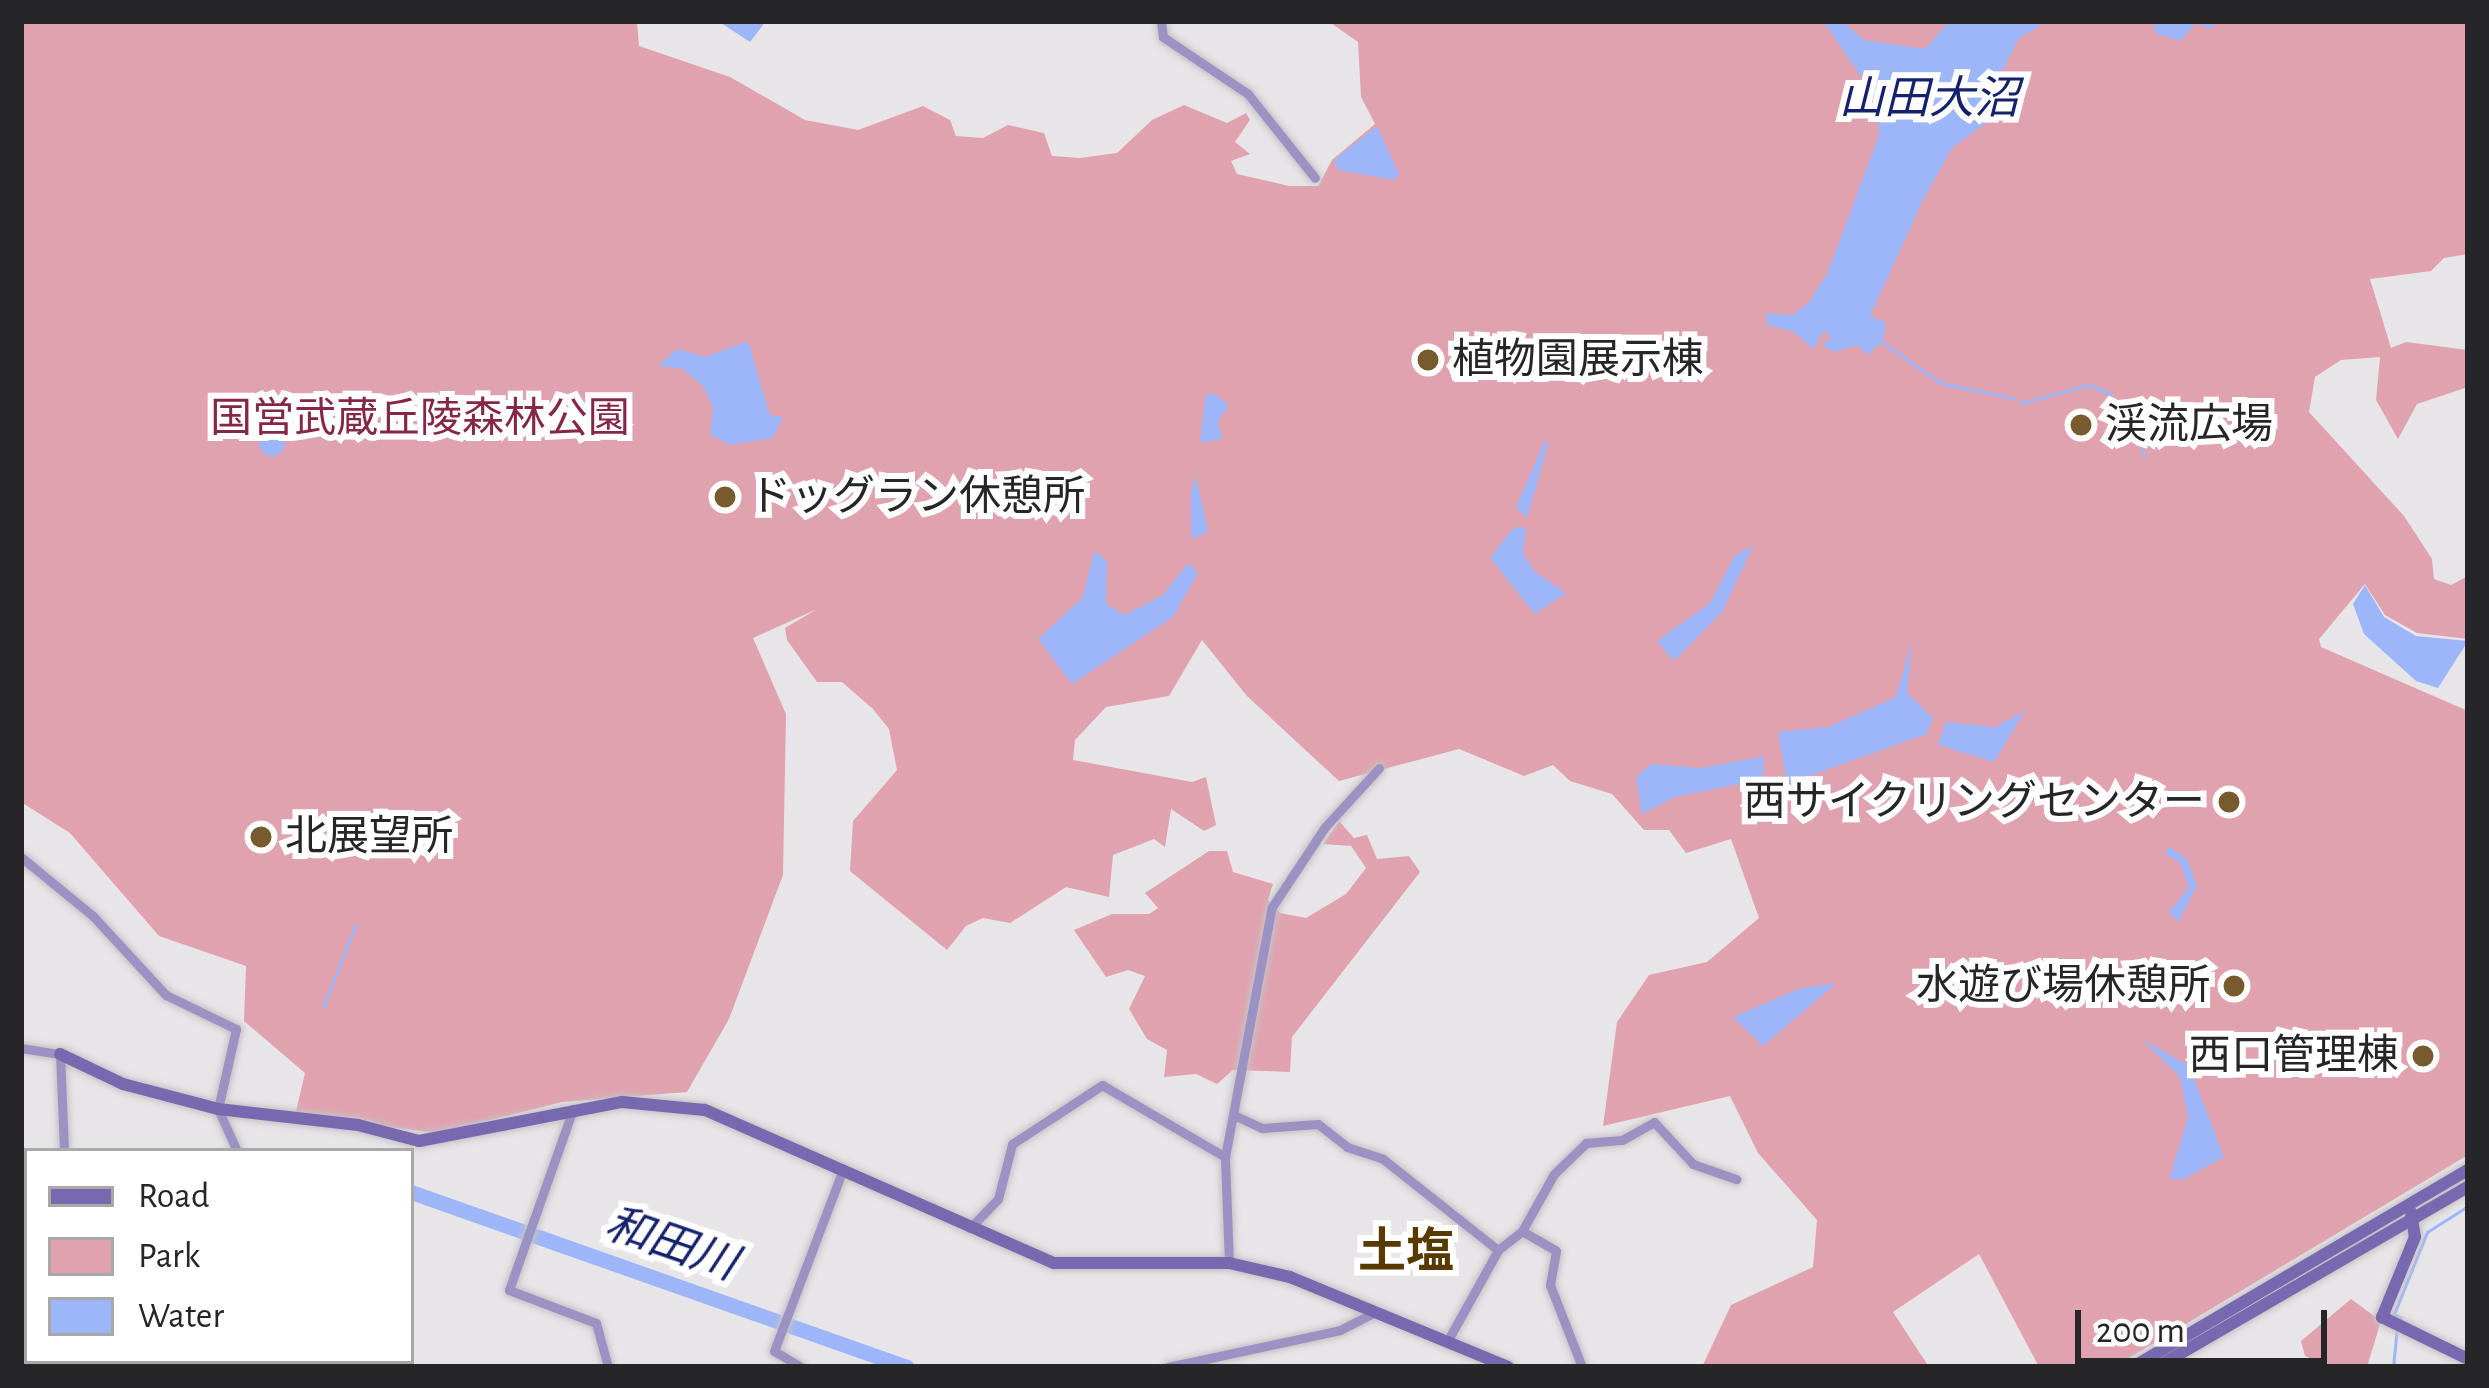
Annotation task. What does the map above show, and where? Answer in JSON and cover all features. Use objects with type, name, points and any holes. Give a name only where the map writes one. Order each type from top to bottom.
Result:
[{"type":"street","points":[[1161,21],[1163,37],[1248,94],[1315,178]]},
{"type":"street","points":[[1229,1263],[1225,1157],[1272,907],[1325,827],[1379,768]]},
{"type":"street","points":[[21,857],[94,916],[166,995],[236,1029],[218,1109],[236,1148]]},
{"type":"street","points":[[21,1048],[60,1054],[122,1084],[218,1109],[358,1125],[419,1141],[639,1100],[705,1110],[970,1228],[1081,1268],[1229,1263],[1290,1277],[1508,1367]]},
{"type":"street","points":[[60,1054],[64,1148]]},
{"type":"street","points":[[970,1228],[998,1199],[1012,1144],[1102,1085],[1225,1157]]},
{"type":"street","points":[[573,1109],[509,1290],[596,1323],[608,1367]]},
{"type":"street","points":[[1236,1116],[1262,1128],[1318,1124],[1347,1147],[1383,1159],[1498,1250]]},
{"type":"street","points":[[1448,1340],[1498,1250],[1522,1231],[1554,1174],[1586,1144],[1622,1140],[1654,1122],[1694,1164],[1736,1179]]},
{"type":"street","points":[[801,1367],[774,1351],[843,1169]]},
{"type":"street","points":[[2157,1367],[2410,1212],[2468,1170]]},
{"type":"street","points":[[2133,1367],[2410,1212],[2468,1187]]},
{"type":"street","points":[[2410,1212],[2415,1237],[2382,1317],[2468,1359]]},
{"type":"street","points":[[1522,1231],[1556,1251],[1550,1286],[1582,1367]]},
{"type":"street","points":[[1168,1367],[1340,1330],[1374,1313]]},
{"type":"street","points":[[1470,1367],[1472,1351]]},
{"type":"green space","name":"国営武蔵丘陵森林公園","points":[[21,21],[637,21],[639,46],[730,77],[805,120],[858,130],[923,106],[950,120],[956,136],[983,138],[1008,125],[1044,133],[1052,156],[1080,158],[1117,153],[1152,120],[1184,105],[1227,123],[1246,113],[1250,120],[1235,142],[1250,154],[1231,161],[1237,174],[1289,186],[1318,186],[1332,160],[1375,124],[1361,97],[1358,42],[1328,21],[2468,21],[2468,254],[2444,258],[2431,271],[2370,279],[2391,348],[2406,342],[2468,350],[2468,387],[2417,404],[2398,439],[2376,400],[2380,357],[2341,360],[2315,377],[2309,412],[2404,516],[2432,559],[2434,579],[2451,585],[2468,576],[2468,639],[2417,633],[2385,615],[2365,584],[2319,639],[2321,647],[2468,711],[2468,1155],[2114,1367],[2039,1367],[1979,1254],[1893,1312],[1929,1367],[1702,1367],[1731,1305],[1813,1267],[1817,1220],[1758,1153],[1730,1096],[1603,1126],[1617,1022],[1649,975],[1707,962],[1759,918],[1731,839],[1686,853],[1669,830],[1644,830],[1612,794],[1570,781],[1553,765],[1524,776],[1459,749],[1339,781],[1247,696],[1202,640],[1169,696],[1106,707],[1075,740],[1073,760],[1192,782],[1206,777],[1216,825],[1204,831],[1171,809],[1165,847],[1154,839],[1113,855],[1109,897],[1066,887],[1010,923],[983,918],[966,926],[947,950],[850,871],[853,821],[897,770],[889,729],[873,709],[842,682],[817,682],[787,640],[785,628],[817,609],[753,638],[786,714],[783,875],[729,1019],[687,1092],[562,1102],[439,1133],[295,1116],[305,1073],[244,1021],[246,966],[159,936],[70,833],[21,802]]},
{"type":"green space","points":[[1339,821],[1354,838],[1367,835],[1377,859],[1409,856],[1420,872],[1292,1037],[1290,1072],[1233,1070],[1217,1084],[1196,1074],[1164,1077],[1167,1050],[1147,1039],[1129,1009],[1145,976],[1128,970],[1106,977],[1074,930],[1112,914],[1149,914],[1158,908],[1145,893],[1209,851],[1227,851],[1233,872],[1273,884],[1268,900],[1280,913],[1306,918],[1346,894],[1366,868],[1351,846],[1323,844]]},
{"type":"green space","points":[[2351,1299],[2381,1321],[2367,1367],[2329,1367],[2305,1356],[2301,1341]]},
{"type":"water","points":[[718,21],[766,21],[750,42]]},
{"type":"water","name":"山田大沼","points":[[1823,21],[1842,21],[1864,40],[1925,49],[1949,21],[2048,21],[2019,38],[1991,93],[1991,119],[1952,148],[1924,198],[1870,316],[1886,322],[1883,341],[1867,355],[1857,345],[1835,352],[1823,346],[1831,336],[1824,331],[1813,349],[1794,332],[1767,325],[1766,313],[1793,315],[1809,302],[1828,272],[1879,135],[1875,97]]},
{"type":"water","points":[[2154,21],[2223,21],[2208,29],[2197,22],[2180,41],[2155,33]]},
{"type":"water","points":[[1377,126],[1399,174],[1394,180],[1338,170],[1334,160]]},
{"type":"water","points":[[748,341],[770,415],[783,417],[773,438],[730,445],[710,435],[713,408],[703,386],[683,369],[658,366],[677,349],[705,357]]},
{"type":"water","points":[[1213,393],[1229,405],[1218,421],[1222,439],[1200,443],[1205,397]]},
{"type":"water","points":[[272,430],[282,433],[282,453],[272,456],[262,453],[259,443],[262,433]]},
{"type":"water","points":[[1545,440],[1548,444],[1527,518],[1516,507]]},
{"type":"water","points":[[1196,476],[1208,532],[1191,539],[1191,492]]},
{"type":"water","points":[[1514,527],[1526,528],[1523,553],[1534,571],[1566,593],[1535,614],[1490,558]]},
{"type":"water","points":[[1753,546],[1722,612],[1674,661],[1657,641],[1710,603],[1735,555]]},
{"type":"water","points":[[1094,551],[1107,561],[1106,604],[1124,615],[1163,595],[1188,563],[1198,573],[1173,617],[1072,684],[1038,639],[1083,597]]},
{"type":"water","points":[[2365,585],[2384,617],[2416,636],[2468,641],[2438,688],[2416,681],[2364,634],[2353,604]]},
{"type":"water","points":[[1912,641],[1907,693],[1933,718],[1927,734],[1787,784],[1778,732],[1828,727],[1896,697]]},
{"type":"water","points":[[2025,711],[1994,762],[1938,745],[1946,722],[1995,727]]},
{"type":"water","points":[[1764,756],[1763,779],[1675,797],[1642,814],[1636,777],[1651,764],[1701,768]]},
{"type":"water","points":[[2168,846],[2187,859],[2197,886],[2178,922],[2169,912],[2189,887],[2180,863],[2166,854]]},
{"type":"water","points":[[1837,983],[1763,1046],[1733,1017],[1801,988]]},
{"type":"water","points":[[2142,1039],[2189,1066],[2224,1157],[2184,1179],[2169,1179],[2188,1118],[2180,1077]]},
{"type":"waterway","points":[[1882,342],[1941,383],[2013,398]]},
{"type":"waterway","points":[[2020,403],[2089,385],[2109,393],[2138,430],[2144,456]]},
{"type":"waterway","points":[[2116,404],[2131,422]]},
{"type":"waterway","points":[[323,1007],[356,924]]},
{"type":"waterway","name":"和田川","points":[[414,1193],[907,1367]]},
{"type":"waterway","points":[[2401,1318],[2394,1314],[2427,1232],[2468,1206]]},
{"type":"waterway","points":[[2393,1367],[2397,1327]]},
{"type":"place","name":"植物園展示棟","points":[[1428,360]]},
{"type":"place","name":"渓流広場","points":[[2081,425]]},
{"type":"place","name":"ドッグラン休憩所","points":[[725,497]]},
{"type":"place","name":"西サイクリングセンター","points":[[2229,802]]},
{"type":"place","name":"北展望所","points":[[261,837]]},
{"type":"place","name":"水遊び場休憩所","points":[[2234,986]]},
{"type":"place","name":"西口管理棟","points":[[2423,1056]]},
{"type":"district","name":"土塩","points":[[1406,1254]]}]
